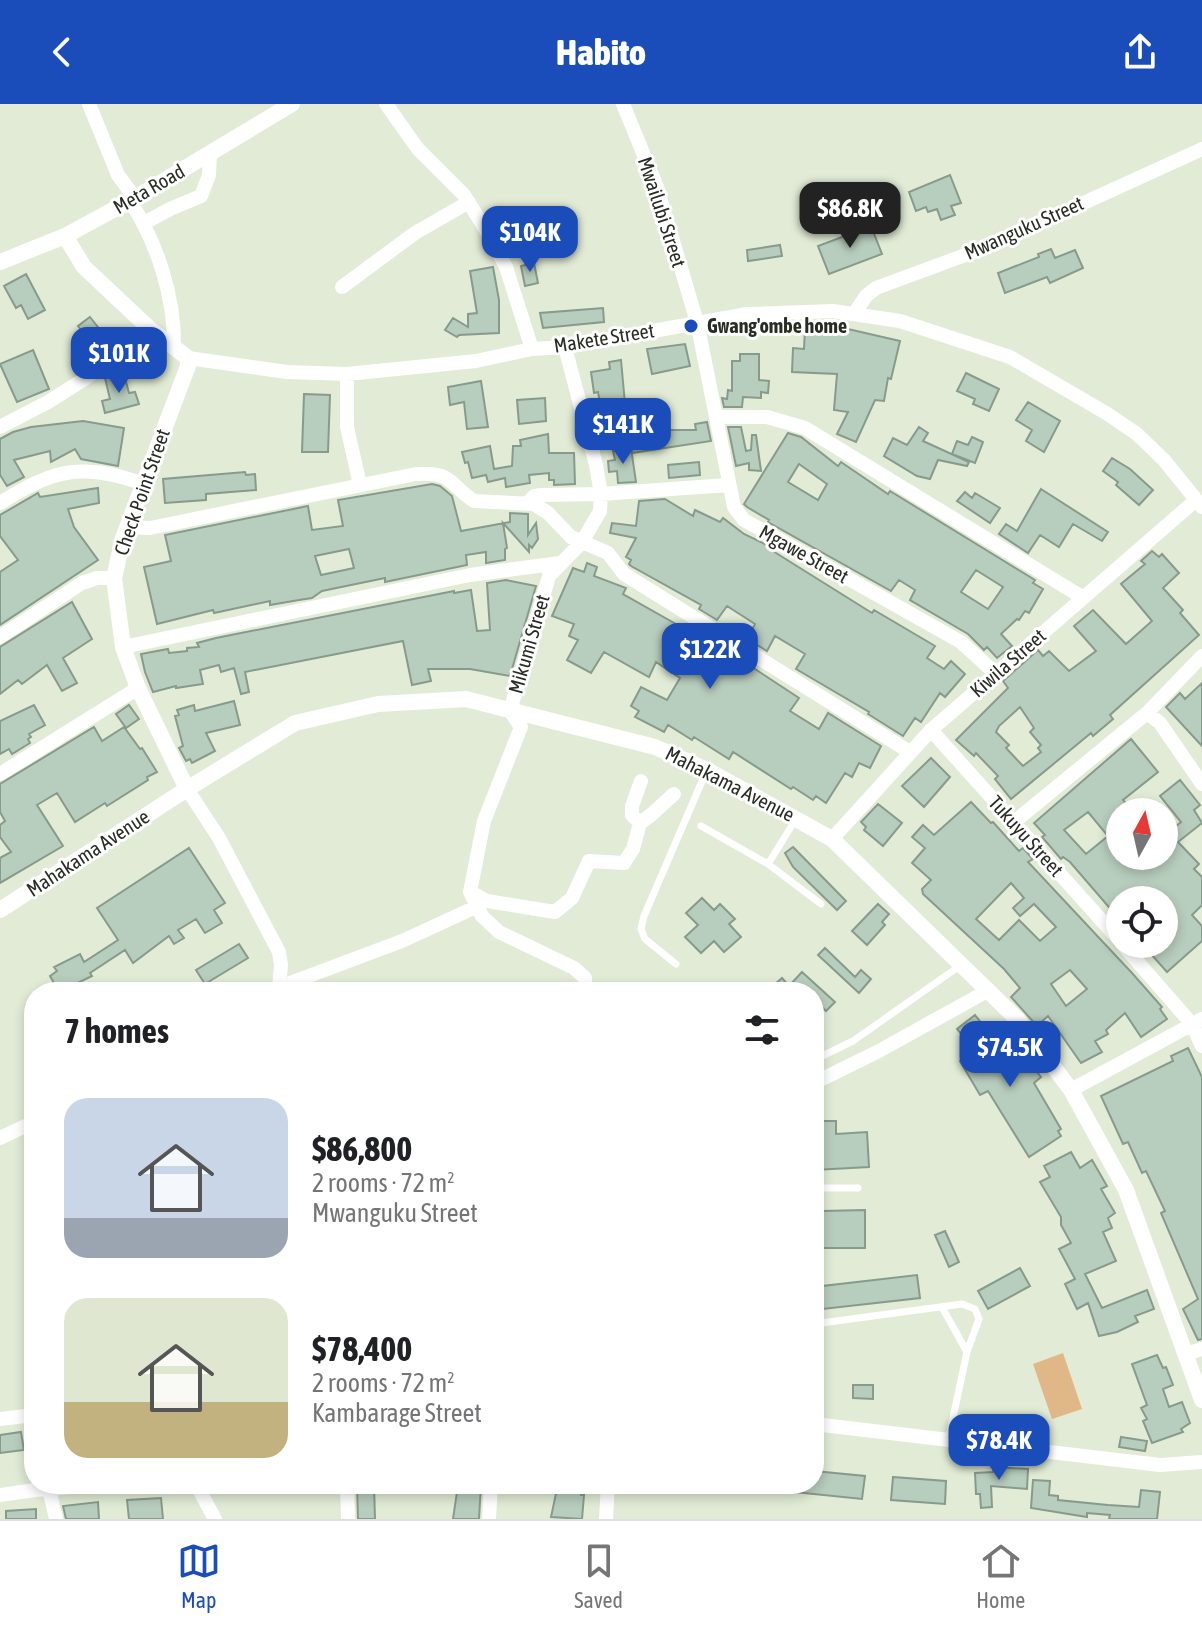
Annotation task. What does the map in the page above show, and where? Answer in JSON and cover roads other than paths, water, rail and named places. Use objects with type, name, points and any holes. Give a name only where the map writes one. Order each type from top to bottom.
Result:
[{"type":"street","points":[[89,104],[118,175],[156,250],[173,310],[174,347]]},
{"type":"street","name":"Meta Road","points":[[0,262],[65,236],[133,200],[292,104]]},
{"type":"street","points":[[386,104],[418,149],[469,202],[506,267],[532,349]]},
{"type":"street","name":"Mwailubi Street","points":[[623,104],[657,187],[697,322]]},
{"type":"street","name":"Mwanguku Street","points":[[854,314],[866,296],[876,288],[987,247],[1202,149]]},
{"type":"street","points":[[144,223],[201,196],[209,175],[210,154]]},
{"type":"street","points":[[342,287],[415,233],[469,202]]},
{"type":"street","points":[[65,236],[84,267],[150,329],[188,358]]},
{"type":"street","name":"Makete Street","points":[[188,358],[287,372],[347,374],[476,361],[747,314],[833,311],[854,314],[900,321],[1010,357],[1137,434],[1164,460],[1199,503]]},
{"type":"street","name":"Mgawe Street","points":[[697,322],[728,485],[734,507],[744,520],[961,642],[995,673]]},
{"type":"street","points":[[0,427],[86,378],[150,329]]},
{"type":"street","name":"Mikumi Street","points":[[510,711],[549,576],[582,542],[597,517],[601,494],[565,347]]},
{"type":"street","name":"Check Point Street","points":[[187,789],[138,688],[123,647],[114,578],[128,527],[188,366],[188,358]]},
{"type":"street","points":[[347,374],[347,427],[360,485]]},
{"type":"street","points":[[716,417],[767,417],[805,428],[1082,597]]},
{"type":"street","points":[[0,503],[34,482],[65,471],[115,474],[144,484]]},
{"type":"street","points":[[128,527],[150,528],[416,474],[438,474],[450,478],[474,501],[528,503],[543,508],[559,527],[582,542],[608,553],[624,574],[910,752]]},
{"type":"street","points":[[528,503],[534,496],[542,495],[728,485]]},
{"type":"street","name":"Kiwila Street","points":[[832,839],[931,730],[1082,597],[1199,503]]},
{"type":"street","points":[[123,647],[470,575],[560,563]]},
{"type":"street","points":[[0,637],[82,583],[97,578],[114,578]]},
{"type":"street","points":[[1014,822],[1147,713],[1202,656]]},
{"type":"street","points":[[0,774],[138,688]]},
{"type":"street","name":"Mahakama Avenue","points":[[0,910],[295,723],[378,704],[466,699],[655,747],[707,770],[832,839],[1018,1020],[1071,1090],[1126,1190],[1194,1351],[1202,1400]]},
{"type":"street","points":[[510,711],[521,727],[484,821],[470,892],[482,916],[499,932],[574,968],[585,978],[585,982]]},
{"type":"street","points":[[1147,713],[1160,723],[1202,784]]},
{"type":"street","name":"Tukuyu Street","points":[[931,730],[1106,926]]},
{"type":"street","points":[[640,823],[632,815],[632,806],[641,781]]},
{"type":"street","points":[[187,789],[219,838],[279,952],[281,965],[275,982]]},
{"type":"street","points":[[470,892],[487,901],[545,911],[559,910],[572,898],[589,861],[626,862],[637,839],[640,823],[674,794]]},
{"type":"street","points":[[297,981],[440,926],[476,907]]},
{"type":"street","name":"Tukuyu Street","points":[[1136,958],[1197,1021],[1202,1046]]},
{"type":"street","points":[[824,1078],[989,990]]},
{"type":"street","points":[[1071,1090],[1197,1021]]},
{"type":"street","points":[[0,1138],[24,1127]]},
{"type":"street","points":[[0,1419],[24,1416]]},
{"type":"street","points":[[824,1425],[1160,1465],[1202,1462]]},
{"type":"street","points":[[0,1495],[24,1491]]},
{"type":"street","points":[[46,1494],[56,1519]]},
{"type":"street","points":[[201,1494],[215,1519]]},
{"type":"street","points":[[347,1494],[348,1519]]},
{"type":"street","points":[[489,1519],[490,1494]]},
{"type":"street","points":[[606,1519],[607,1494]]},
{"type":"lane","points":[[676,964],[645,939],[641,929],[707,770]]},
{"type":"lane","points":[[768,864],[797,818]]},
{"type":"lane","points":[[701,826],[768,864],[821,904]]},
{"type":"lane","points":[[824,1055],[853,1041],[962,964]]},
{"type":"lane","points":[[824,1188],[858,1188]]},
{"type":"lane","points":[[824,1323],[962,1304],[971,1306],[979,1319],[967,1352],[948,1441]]},
{"type":"lane","points":[[943,1309],[967,1352]]},
{"type":"place","name":"Gwang'ombe home","points":[[691,326]]}]
